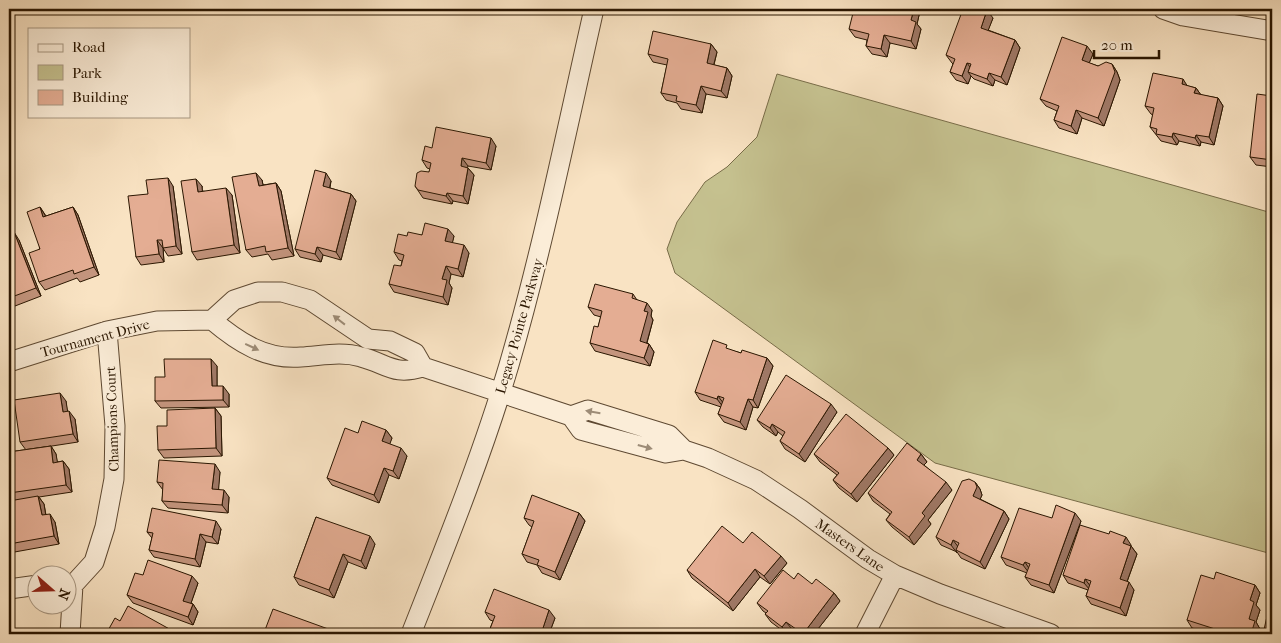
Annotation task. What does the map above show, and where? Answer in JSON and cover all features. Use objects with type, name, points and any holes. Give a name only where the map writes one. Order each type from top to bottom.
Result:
[{"type":"street","name":"Legacy Pointe Parkway","points":[[411,634],[460,510],[500,393],[539,254],[594,9]]},
{"type":"street","points":[[1163,9],[1183,16],[1272,31]]},
{"type":"street","points":[[423,367],[415,353],[390,341],[365,348],[300,357],[269,355],[234,339],[212,320],[234,300],[258,292],[282,292],[310,300],[365,348],[383,367],[407,372],[423,367],[500,393]]},
{"type":"street","name":"Tournament Drive","points":[[9,362],[107,332],[157,321],[212,320]]},
{"type":"street","name":"Champions Court","points":[[78,577],[94,562],[105,527],[114,479],[115,426],[107,332]]},
{"type":"street","name":"Masters Lane","points":[[500,393],[570,416],[581,430],[666,452],[684,450]]},
{"type":"street","name":"Masters Lane","points":[[570,416],[588,410],[669,435],[684,450],[756,480],[800,509],[868,560],[895,575],[940,594],[1052,634]]},
{"type":"street","points":[[622,441],[628,422]]},
{"type":"street","points":[[865,634],[895,575]]},
{"type":"street","points":[[9,589],[28,586]]},
{"type":"street","name":"Champions Court","points":[[70,616],[70,634]]},
{"type":"green space","points":[[777,74],[1272,213],[1272,554],[935,463],[675,273],[667,249],[677,222],[705,182],[727,167],[757,137]]},
{"type":"building","points":[[854,9],[914,9],[911,20],[916,22],[911,41],[884,35],[881,49],[866,46],[869,34],[849,29]]},
{"type":"building","points":[[963,9],[987,10],[981,28],[1015,40],[1001,77],[989,73],[987,79],[968,72],[971,64],[967,63],[962,76],[950,72],[955,59],[946,55]]},
{"type":"building","points":[[653,31],[711,44],[707,63],[727,68],[721,91],[701,86],[696,105],[676,101],[677,96],[661,93],[668,59],[648,54]]},
{"type":"building","points":[[1062,37],[1087,46],[1082,60],[1098,66],[1106,62],[1112,64],[1115,72],[1098,118],[1076,110],[1071,126],[1054,120],[1059,106],[1040,99]]},
{"type":"building","points":[[1153,73],[1183,79],[1182,84],[1196,88],[1194,93],[1218,98],[1209,137],[1196,135],[1195,138],[1173,133],[1172,137],[1156,134],[1157,129],[1150,127],[1154,108],[1145,106]]},
{"type":"building","points":[[1257,94],[1272,96],[1272,160],[1250,157]]},
{"type":"building","points":[[436,127],[491,138],[486,163],[462,158],[461,166],[468,168],[463,196],[447,193],[446,196],[418,190],[415,186],[417,173],[421,171],[429,172],[431,163],[422,160],[425,146],[432,148]]},
{"type":"building","points":[[315,170],[326,173],[323,186],[351,194],[336,252],[317,247],[315,254],[295,249]]},
{"type":"building","points":[[256,173],[259,186],[276,183],[288,248],[266,252],[265,246],[246,250],[232,177]]},
{"type":"building","points":[[168,178],[176,246],[163,248],[162,240],[157,240],[159,254],[136,257],[128,196],[148,194],[146,180]]},
{"type":"building","points":[[196,179],[198,192],[226,188],[234,245],[192,252],[181,181]]},
{"type":"building","points":[[40,207],[43,217],[73,207],[94,267],[74,274],[73,270],[39,282],[29,253],[40,249],[27,212]]},
{"type":"building","points":[[425,223],[448,229],[445,241],[464,245],[458,269],[446,266],[442,279],[447,280],[443,297],[389,284],[394,265],[401,266],[404,255],[394,252],[398,234],[407,236],[408,232],[422,235]]},
{"type":"building","points":[[14,232],[36,288],[9,298],[9,234]]},
{"type":"building","points":[[595,284],[633,294],[632,298],[647,303],[644,311],[648,312],[640,341],[649,344],[644,358],[590,343],[594,326],[598,327],[602,311],[588,307]]},
{"type":"building","points":[[713,340],[727,345],[726,348],[741,353],[742,350],[767,358],[753,400],[748,399],[740,422],[718,414],[724,398],[718,396],[717,399],[695,392]]},
{"type":"building","points":[[164,359],[211,359],[212,386],[223,386],[223,400],[155,401],[155,377],[165,377]]},
{"type":"building","points":[[786,375],[831,404],[799,454],[780,441],[785,432],[772,424],[770,428],[757,420]]},
{"type":"building","points":[[60,393],[63,412],[69,411],[73,434],[20,442],[14,400]]},
{"type":"building","points":[[215,408],[216,448],[158,450],[157,426],[167,426],[167,410]]},
{"type":"building","points":[[846,414],[888,448],[851,494],[833,480],[839,473],[814,454]]},
{"type":"building","points":[[362,421],[386,430],[382,441],[401,448],[393,471],[384,468],[374,495],[327,478],[345,428],[358,433]]},
{"type":"building","points":[[907,443],[921,454],[917,460],[946,482],[922,513],[925,516],[909,537],[886,520],[892,512],[868,493]]},
{"type":"building","points":[[51,446],[53,463],[63,461],[66,485],[9,493],[9,452]]},
{"type":"building","points":[[159,460],[215,464],[212,489],[224,490],[222,505],[162,501],[163,483],[157,482]]},
{"type":"building","points":[[969,479],[975,482],[977,487],[973,496],[1004,511],[980,562],[956,550],[959,543],[953,540],[951,545],[936,537],[962,481]]},
{"type":"building","points":[[532,495],[579,513],[555,572],[537,565],[539,560],[522,554],[534,521],[524,518]]},
{"type":"building","points":[[38,496],[42,515],[50,514],[54,536],[9,544],[9,501]]},
{"type":"building","points":[[1056,505],[1075,513],[1049,585],[1025,577],[1030,564],[1025,562],[1023,565],[1001,557],[1019,508],[1052,518]]},
{"type":"building","points":[[152,508],[216,521],[212,537],[200,534],[195,559],[149,550],[153,533],[147,532]]},
{"type":"building","points":[[316,517],[370,536],[361,561],[343,554],[329,590],[294,577]]},
{"type":"building","points":[[1080,525],[1109,534],[1110,531],[1126,537],[1123,543],[1131,546],[1120,579],[1129,582],[1120,608],[1086,596],[1091,581],[1085,579],[1084,583],[1063,575]]},
{"type":"building","points":[[722,526],[743,543],[752,532],[781,556],[764,576],[755,569],[728,603],[687,570]]},
{"type":"building","points":[[148,560],[192,576],[183,601],[193,604],[188,617],[127,595],[135,573],[143,575]]},
{"type":"building","points":[[783,570],[794,579],[798,573],[812,584],[816,579],[834,593],[803,634],[786,622],[782,627],[765,614],[768,611],[757,603]]},
{"type":"building","points":[[1216,572],[1255,585],[1250,600],[1254,602],[1249,619],[1255,621],[1251,634],[1213,634],[1215,629],[1187,620],[1201,575],[1214,579]]},
{"type":"building","points":[[494,589],[549,610],[541,634],[529,629],[527,634],[488,634],[495,616],[485,612]]},
{"type":"building","points":[[1270,603],[1272,603],[1272,634],[1263,634]]},
{"type":"building","points":[[128,606],[173,631],[171,634],[106,634],[115,618],[120,621]]},
{"type":"building","points":[[273,609],[331,630],[330,634],[267,634],[268,631],[265,630]]},
{"type":"building","points":[[915,630],[922,634],[913,634]]}]
